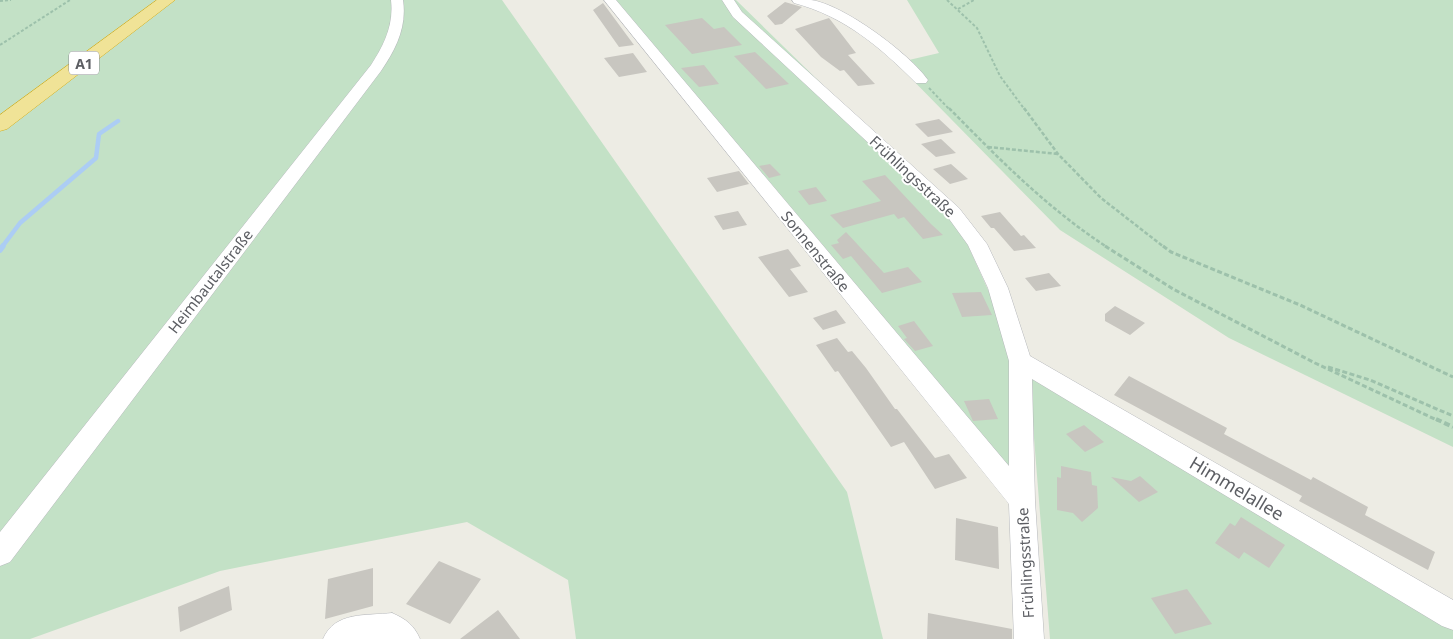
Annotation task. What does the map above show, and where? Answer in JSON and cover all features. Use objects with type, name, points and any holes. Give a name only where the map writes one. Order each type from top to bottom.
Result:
[{"type":"highway","name":"A1","points":[[0,108],[149,0]]},
{"type":"highway","name":"A1","points":[[0,125],[167,0]]},
{"type":"street","name":"Heimbautalstraße","points":[[0,553],[376,68],[388,50],[397,25],[397,0]]},
{"type":"street","name":"Sonnenstraße","points":[[610,0],[1022,501]]},
{"type":"street","name":"Frühlingsstraße","points":[[728,0],[738,14],[953,212],[977,244],[998,288],[1020,360],[1022,501],[1029,639]]},
{"type":"street","points":[[798,0],[818,2],[839,14],[881,42],[921,80]]},
{"type":"street","name":"Himmelallee","points":[[1020,360],[1453,616]]},
{"type":"street","points":[[338,639],[346,632],[392,628],[405,639]]},
{"type":"path","points":[[0,1],[11,0]]},
{"type":"path","points":[[0,45],[70,0]]},
{"type":"path","points":[[947,0],[977,28],[1000,76],[1058,154],[1101,198],[1171,252],[1300,305],[1453,376]]},
{"type":"path","points":[[958,9],[974,0]]},
{"type":"path","points":[[921,80],[987,147],[1076,227],[1173,289],[1315,363],[1453,427]]},
{"type":"path","points":[[987,147],[1058,154]]},
{"type":"path","points":[[1315,363],[1370,380],[1453,416]]},
{"type":"green space","points":[[0,0],[502,0],[847,492],[883,639],[576,639],[568,580],[467,522],[220,571],[30,639],[0,639]]},
{"type":"green space","points":[[610,0],[736,0],[953,212],[1020,361],[1022,501]]},
{"type":"green space","points":[[907,0],[1453,0],[1453,447],[1229,338],[1060,230],[896,63],[939,53]]},
{"type":"green space","points":[[1029,375],[1453,627],[1453,639],[1050,639]]},
{"type":"building","points":[[785,2],[802,7],[782,24],[775,25],[767,16]]},
{"type":"building","points":[[603,3],[634,45],[619,47],[593,10]]},
{"type":"building","points":[[702,18],[714,29],[724,27],[742,45],[692,54],[665,25]]},
{"type":"building","points":[[829,18],[856,53],[848,55],[875,84],[858,86],[844,70],[840,71],[821,57],[795,29]]},
{"type":"building","points":[[755,52],[789,84],[766,89],[734,56]]},
{"type":"building","points":[[633,53],[647,72],[619,77],[604,58]]},
{"type":"building","points":[[704,65],[719,84],[699,87],[681,68]]},
{"type":"building","points":[[939,119],[953,132],[928,137],[915,124]]},
{"type":"building","points":[[941,139],[956,153],[936,157],[921,144]]},
{"type":"building","points":[[770,164],[781,175],[769,178],[759,166]]},
{"type":"building","points":[[951,164],[968,179],[950,184],[933,169]]},
{"type":"building","points":[[739,171],[749,184],[717,192],[707,178]]},
{"type":"building","points":[[885,175],[943,235],[923,239],[904,217],[898,219],[894,214],[843,228],[830,215],[881,201],[862,181]]},
{"type":"building","points":[[816,187],[827,201],[809,205],[798,191]]},
{"type":"building","points":[[738,211],[747,225],[723,230],[714,216]]},
{"type":"building","points":[[1000,212],[1021,236],[1024,235],[1036,248],[1014,251],[981,216]]},
{"type":"building","points":[[846,232],[884,273],[908,267],[922,282],[882,293],[851,256],[843,259],[831,245],[839,243],[837,240]]},
{"type":"building","points":[[788,249],[801,266],[790,269],[808,292],[789,297],[758,257]]},
{"type":"building","points":[[1049,273],[1061,286],[1036,291],[1025,278]]},
{"type":"building","points":[[981,292],[992,315],[962,317],[952,293]]},
{"type":"building","points":[[1115,306],[1145,323],[1130,335],[1105,321],[1105,314]]},
{"type":"building","points":[[836,310],[846,323],[823,330],[813,318]]},
{"type":"building","points":[[914,321],[933,346],[915,351],[904,339],[907,338],[898,326]]},
{"type":"building","points":[[837,338],[848,352],[852,351],[866,368],[895,409],[897,409],[935,458],[949,454],[967,478],[935,489],[904,442],[891,447],[838,371],[835,372],[816,345]]},
{"type":"building","points":[[1129,376],[1227,428],[1224,434],[1311,480],[1313,477],[1368,507],[1365,515],[1435,552],[1428,570],[1299,501],[1302,496],[1114,395]]},
{"type":"building","points":[[989,399],[998,419],[973,421],[964,401]]},
{"type":"building","points":[[1084,425],[1104,442],[1085,452],[1066,434]]},
{"type":"building","points":[[1061,466],[1091,472],[1092,485],[1097,486],[1098,508],[1082,522],[1073,513],[1057,510],[1057,477],[1061,478]]},
{"type":"building","points":[[1140,476],[1158,492],[1139,502],[1111,477],[1131,481]]},
{"type":"building","points":[[1241,517],[1285,545],[1269,568],[1244,552],[1239,559],[1215,543],[1230,523],[1235,526]]},
{"type":"building","points":[[956,518],[998,527],[999,569],[955,560]]},
{"type":"building","points":[[439,561],[481,579],[450,624],[406,604]]},
{"type":"building","points":[[373,568],[373,606],[325,619],[328,579]]},
{"type":"building","points":[[229,586],[232,610],[180,632],[178,607]]},
{"type":"building","points":[[1187,589],[1212,624],[1175,634],[1151,598]]},
{"type":"building","points":[[498,610],[520,639],[460,639]]},
{"type":"building","points":[[928,613],[1012,629],[1012,639],[927,639]]},
{"type":"waterway","points":[[2,247],[20,223],[96,158],[99,134],[118,121]]},
{"type":"waterway","points":[[0,250],[3,246]]}]
